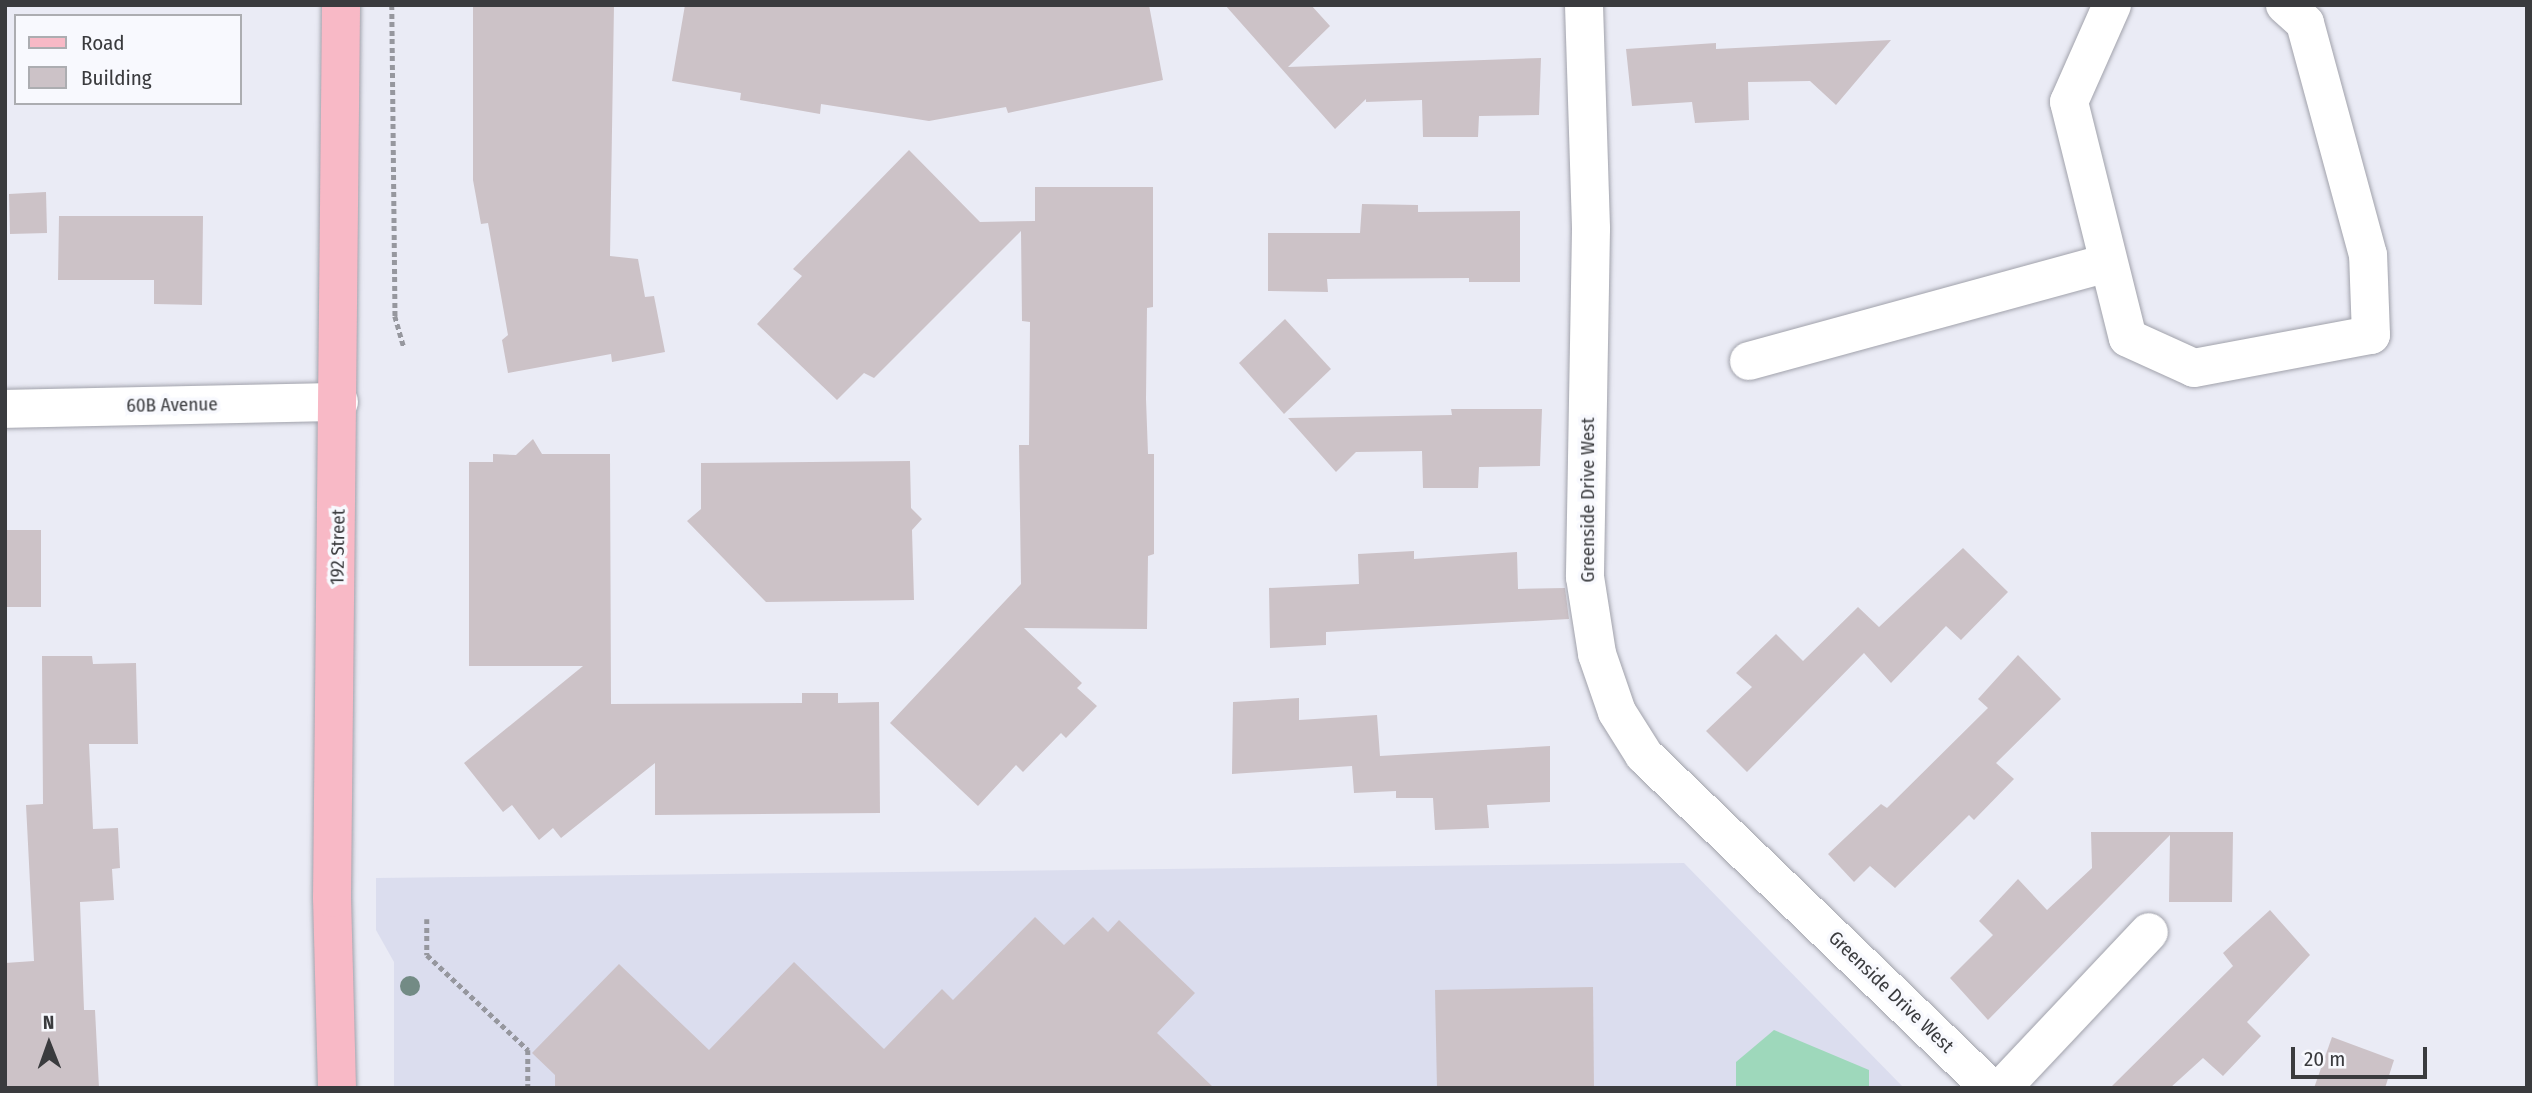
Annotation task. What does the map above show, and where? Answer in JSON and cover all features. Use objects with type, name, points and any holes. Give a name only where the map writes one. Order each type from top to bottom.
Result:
[{"type":"main road","name":"192 Street","points":[[337,1088],[332,898],[341,5]]},
{"type":"street","name":"Greenside Drive West","points":[[1584,5],[1591,229],[1586,577],[1597,654],[1617,712],[1644,755],[1990,1088]]},
{"type":"street","points":[[2115,6],[2069,102],[2128,338],[2194,368],[2371,335],[2368,255],[2305,23],[2286,5]]},
{"type":"street","points":[[1749,361],[2108,264]]},
{"type":"street","name":"60B Avenue","points":[[5,409],[339,402]]},
{"type":"street","points":[[2002,1088],[2149,933]]},
{"type":"path","points":[[392,5],[394,316],[404,347]]},
{"type":"path","points":[[427,919],[427,955],[528,1050],[528,1088]]},
{"type":"shaded area","points":[[1684,863],[1904,1088],[394,1088],[394,962],[376,930],[376,878]]},
{"type":"green space","points":[[1774,1030],[1869,1070],[1869,1088],[1736,1088],[1736,1062]]},
{"type":"building","points":[[473,5],[614,5],[610,256],[638,259],[645,297],[654,296],[665,352],[612,362],[611,354],[508,373],[502,340],[508,335],[488,223],[481,224],[473,180]]},
{"type":"building","points":[[685,5],[1149,5],[1163,80],[1008,113],[1006,107],[929,121],[821,104],[820,114],[740,100],[741,93],[672,81]]},
{"type":"building","points":[[1225,5],[1311,5],[1330,26],[1288,67],[1541,58],[1539,115],[1479,116],[1478,137],[1423,137],[1422,100],[1366,102],[1366,99],[1335,129]]},
{"type":"building","points":[[1891,40],[1836,105],[1810,81],[1748,82],[1749,120],[1695,123],[1692,102],[1632,106],[1626,49],[1716,43],[1716,49]]},
{"type":"building","points":[[909,150],[980,222],[1035,221],[1035,187],[1153,187],[1153,307],[1147,308],[1146,399],[1148,454],[1154,454],[1154,554],[1148,556],[1147,629],[1024,628],[1082,683],[1077,688],[1097,706],[1066,738],[1061,733],[1023,772],[1016,765],[978,806],[890,723],[1021,584],[1019,445],[1029,445],[1030,322],[1022,321],[1021,231],[874,378],[864,373],[837,400],[757,324],[802,276],[793,269]]},
{"type":"building","points":[[46,192],[47,233],[10,234],[9,194]]},
{"type":"building","points":[[1362,204],[1418,205],[1418,212],[1520,211],[1520,282],[1469,282],[1469,278],[1327,279],[1328,292],[1268,291],[1268,233],[1360,233]]},
{"type":"building","points":[[59,216],[203,216],[202,305],[154,304],[154,280],[58,280]]},
{"type":"building","points":[[1285,319],[1331,369],[1284,414],[1239,363]]},
{"type":"building","points":[[1451,409],[1542,409],[1540,466],[1479,467],[1478,488],[1423,488],[1422,451],[1356,452],[1336,472],[1288,418],[1452,415]]},
{"type":"building","points":[[533,439],[542,454],[610,454],[611,704],[802,703],[802,693],[838,693],[838,703],[879,702],[880,813],[655,815],[655,763],[561,838],[553,828],[539,840],[512,805],[503,812],[464,763],[583,666],[469,666],[469,462],[493,462],[493,454],[516,455]]},
{"type":"building","points":[[910,461],[911,508],[922,519],[912,530],[914,600],[766,602],[687,521],[701,509],[701,463]]},
{"type":"building","points":[[5,530],[41,530],[41,607],[5,607]]},
{"type":"building","points":[[1963,548],[2008,592],[1961,640],[1946,626],[1891,683],[1864,653],[1747,772],[1706,731],[1752,687],[1736,673],[1776,634],[1803,661],[1858,607],[1879,627]]},
{"type":"building","points":[[1414,551],[1414,559],[1517,552],[1518,589],[1565,588],[1569,619],[1326,632],[1326,645],[1270,648],[1269,588],[1359,584],[1358,554]]},
{"type":"building","points":[[2018,655],[2061,699],[1996,763],[2014,779],[1974,820],[1969,815],[1895,888],[1870,866],[1854,882],[1828,854],[1881,804],[1887,808],[1988,708],[1978,699]]},
{"type":"building","points":[[42,656],[92,656],[93,664],[136,663],[138,744],[89,744],[93,829],[118,828],[120,868],[112,869],[114,900],[80,902],[84,1010],[95,1010],[99,1088],[5,1088],[5,963],[34,961],[26,805],[43,804]]},
{"type":"building","points":[[1299,698],[1299,720],[1377,715],[1380,756],[1550,746],[1550,802],[1487,805],[1489,828],[1435,830],[1433,798],[1396,798],[1396,791],[1354,793],[1352,766],[1232,774],[1233,702]]},
{"type":"building","points":[[2091,832],[2233,832],[2232,902],[2169,902],[2170,835],[1988,1020],[1950,978],[1993,935],[1979,921],[2018,879],[2047,910],[2092,868]]},
{"type":"building","points":[[2270,910],[2310,955],[2247,1022],[2261,1036],[2223,1076],[2203,1058],[2170,1088],[2110,1088],[2233,966],[2223,953]]},
{"type":"building","points":[[1035,917],[1064,945],[1093,917],[1108,932],[1119,920],[1195,993],[1157,1033],[1214,1088],[555,1088],[555,1075],[532,1053],[619,964],[709,1050],[794,962],[884,1049],[942,989],[953,1000]]},
{"type":"building","points":[[1593,987],[1594,1088],[1437,1088],[1435,990]]},
{"type":"building","points":[[2332,1037],[2394,1060],[2385,1088],[2314,1088]]}]
